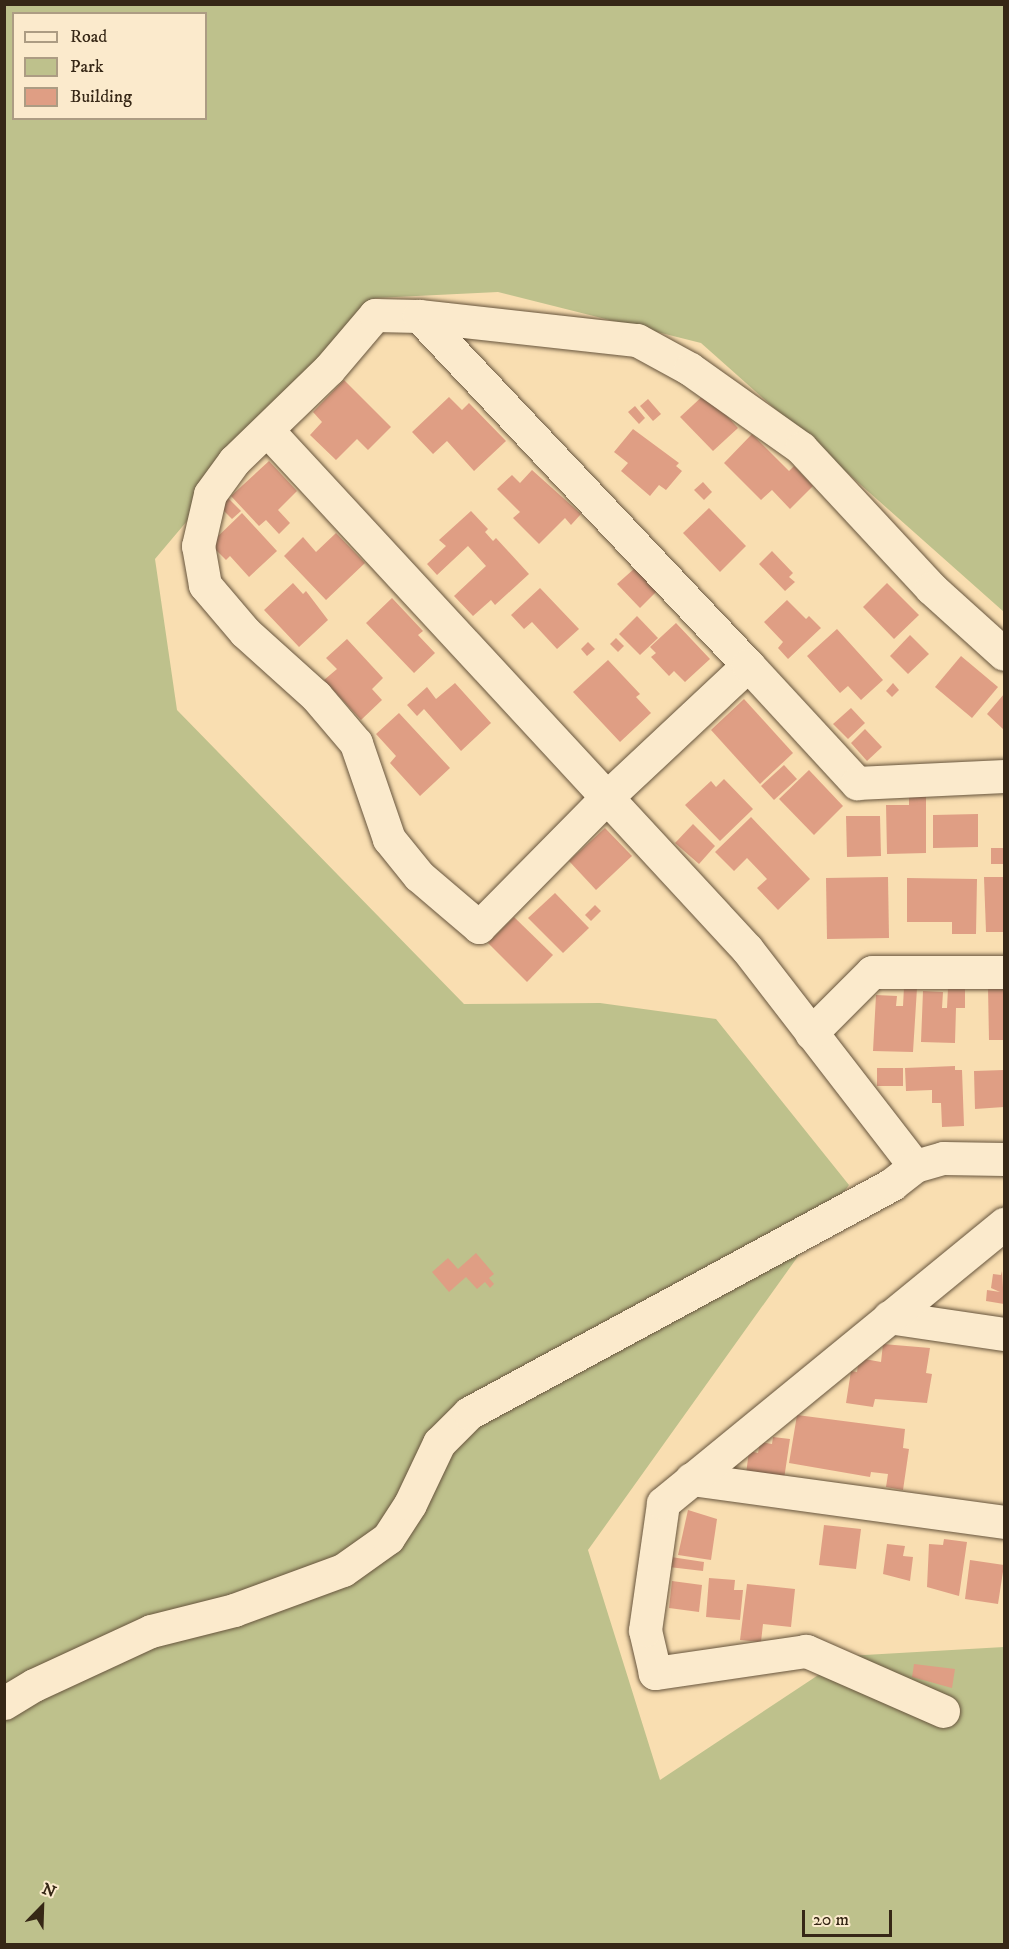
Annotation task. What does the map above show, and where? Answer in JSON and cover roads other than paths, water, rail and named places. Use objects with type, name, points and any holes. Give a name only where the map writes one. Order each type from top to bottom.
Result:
[{"type":"street","points":[[748,665],[608,796],[479,927],[418,876],[389,839],[356,743],[316,696],[245,632],[205,585],[198,546],[210,494],[234,461],[268,431],[329,369],[375,315],[419,316],[637,340],[690,369],[801,448],[931,588],[1005,654]]},
{"type":"street","points":[[419,316],[857,783],[1005,776]]},
{"type":"street","points":[[268,431],[608,796],[747,949],[915,1166]]},
{"type":"street","points":[[811,1033],[872,972],[1005,972]]},
{"type":"street","points":[[4,1703],[34,1685],[151,1631],[234,1610],[343,1570],[388,1538],[410,1504],[439,1443],[470,1413],[892,1184],[915,1166],[943,1158],[1005,1159]]},
{"type":"street","points":[[943,1711],[806,1651],[655,1673],[645,1630],[663,1503],[1005,1224]]},
{"type":"street","points":[[889,1317],[1005,1334]]},
{"type":"street","points":[[691,1479],[1005,1522]]}]
